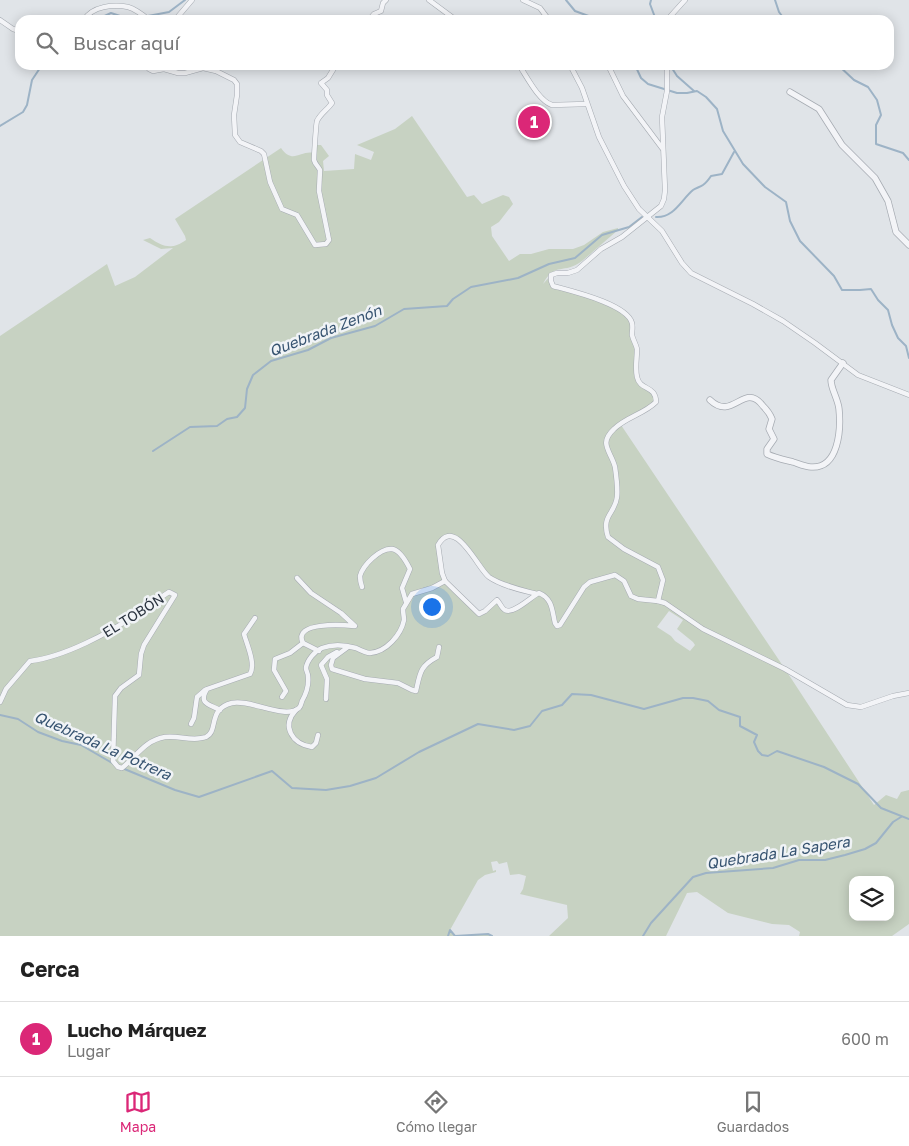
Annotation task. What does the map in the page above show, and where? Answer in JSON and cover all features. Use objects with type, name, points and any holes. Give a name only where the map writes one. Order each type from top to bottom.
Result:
[{"type":"street","points":[[180,15],[192,0]]},
{"type":"street","points":[[373,15],[381,11],[386,0]]},
{"type":"street","points":[[428,0],[449,15]]},
{"type":"street","points":[[523,0],[540,8],[545,15]]},
{"type":"street","points":[[672,15],[685,0]]},
{"type":"street","points":[[88,15],[101,4],[129,7],[141,15]]},
{"type":"street","points":[[0,20],[15,30]]},
{"type":"street","points":[[168,70],[185,73],[196,70]]},
{"type":"street","points":[[212,70],[234,80],[237,84],[234,115],[235,135],[240,142],[262,151],[270,182],[282,209],[297,215],[315,245],[319,246],[326,244],[329,240],[319,191],[320,170],[314,163],[316,126],[317,120],[332,103],[327,95],[327,90],[321,84],[333,70]]},
{"type":"street","points":[[522,70],[548,104],[586,104]]},
{"type":"street","points":[[573,70],[582,88],[599,137],[624,186],[638,209],[662,231],[682,263],[692,273],[754,304],[815,342],[858,375],[909,395]]},
{"type":"street","points":[[610,70],[623,96],[663,149]]},
{"type":"street","points":[[658,601],[662,580],[658,566],[614,542],[608,537],[606,530],[606,521],[616,501],[617,494],[614,466],[607,451],[606,440],[615,428],[644,412],[656,402],[654,392],[640,383],[637,376],[636,348],[632,336],[630,318],[594,298],[553,286],[551,281],[552,275],[577,270],[601,249],[622,237],[661,206],[664,199],[662,117],[667,90],[667,70]]},
{"type":"street","points":[[790,92],[819,110],[842,145],[875,178],[888,201],[896,232],[909,246]]},
{"type":"street","points":[[710,400],[720,406],[738,402],[751,396],[756,398],[772,419],[769,429],[774,439],[767,449],[767,454],[810,467],[818,467],[825,464],[831,458],[839,438],[838,401],[831,383],[843,363]]},
{"type":"street","points":[[537,594],[513,610],[505,610],[497,600],[479,614],[445,580],[442,573],[438,545],[444,538],[450,536],[464,544],[488,576],[496,581],[545,595],[550,600],[557,626],[560,625],[584,587],[590,582],[615,575],[620,577],[631,596],[665,604],[703,629],[785,668],[847,706],[861,707],[893,696],[909,693]]},
{"type":"street","points":[[362,588],[360,576],[369,561],[386,550],[396,550],[407,562],[410,569],[402,588],[406,602]]},
{"type":"street","points":[[297,578],[311,593],[341,613],[355,626],[330,625],[311,628],[303,632],[301,637],[303,643],[319,650]]},
{"type":"street","points":[[318,735],[316,743],[312,747],[304,746],[288,730],[292,714],[306,695],[308,676],[306,668],[310,658],[319,650],[335,645],[369,653],[382,649],[398,635],[404,619],[403,609],[412,594],[432,588],[445,580]]},
{"type":"street","name":"EL TOBÓN","points":[[0,702],[6,689],[30,661],[45,659],[96,638],[137,614],[169,592],[175,595],[144,645],[139,675],[121,688],[115,696],[113,761],[118,767],[122,768],[138,751],[166,736],[195,739],[206,736],[211,731],[216,713],[220,710]]},
{"type":"street","points":[[191,724],[194,718],[197,697],[207,689],[250,674],[252,663],[244,634],[255,618]]},
{"type":"street","points":[[282,698],[286,691],[274,670],[275,659],[290,653],[303,643]]},
{"type":"street","points":[[348,647],[333,658],[332,669],[365,679],[398,683],[416,691],[420,673],[426,663],[437,657],[439,647]]},
{"type":"street","points":[[326,698],[327,679],[321,665],[328,657],[348,647]]},
{"type":"street","points":[[207,689],[203,695],[204,701],[208,705],[220,710],[232,703],[246,702],[287,712],[298,708]]},
{"type":"green space","points":[[412,116],[467,197],[474,195],[482,204],[503,195],[509,197],[513,204],[499,222],[491,227],[492,236],[509,261],[520,254],[531,254],[549,249],[573,249],[584,245],[603,232],[618,228],[582,261],[576,265],[556,270],[547,277],[543,284],[551,275],[553,286],[593,299],[612,307],[630,318],[637,348],[637,376],[640,383],[654,392],[656,402],[621,425],[874,805],[886,795],[897,799],[901,792],[909,790],[909,924],[892,936],[799,936],[800,932],[789,925],[772,924],[728,913],[697,892],[687,893],[666,936],[549,936],[568,918],[567,905],[520,894],[526,876],[519,874],[510,875],[507,862],[499,864],[497,861],[491,862],[493,871],[496,870],[496,872],[485,875],[478,880],[450,930],[455,936],[0,936],[0,336],[107,264],[115,286],[135,277],[173,248],[161,249],[143,240],[150,238],[159,244],[172,246],[186,240],[175,219],[281,148],[289,156],[293,156],[314,153],[316,145],[321,145],[329,156],[323,161],[324,171],[354,169],[355,154],[371,160],[374,152],[357,145],[395,129]],"holes":[[[444,538],[455,539],[470,551],[488,576],[537,594],[509,611],[497,600],[479,614],[445,581],[438,545]],[[669,611],[683,620],[677,629],[695,645],[690,651],[657,627]]]},
{"type":"green space","points":[[488,934],[493,936],[455,936]]},
{"type":"waterway","points":[[153,15],[169,12],[185,0]]},
{"type":"waterway","points":[[566,0],[575,11],[586,15]]},
{"type":"waterway","points":[[651,0],[650,4],[654,15]]},
{"type":"waterway","points":[[775,0],[781,15]]},
{"type":"waterway","points":[[107,15],[111,13],[117,15]]},
{"type":"waterway","points":[[0,126],[23,112],[27,105],[32,80],[39,70]]},
{"type":"waterway","points":[[637,70],[641,78],[648,84],[677,93],[697,91],[706,97],[717,109],[723,131],[743,164],[765,187],[786,202],[790,221],[800,241],[834,276],[842,290],[871,289],[888,310],[892,325],[898,338],[906,346],[909,358]]},
{"type":"waterway","points":[[673,70],[677,76],[694,91]]},
{"type":"waterway","points":[[843,70],[854,80],[868,87],[877,100],[881,115],[876,125],[876,144],[903,153],[909,160]]},
{"type":"waterway","name":"Quebrada Zenón","points":[[656,217],[668,215],[693,190],[704,184],[711,176],[722,174],[734,152]]},
{"type":"waterway","name":"Quebrada Zenón","points":[[153,451],[190,427],[217,426],[227,419],[237,417],[245,408],[247,389],[253,375],[271,361],[308,350],[331,338],[375,326],[404,309],[447,306],[453,299],[471,287],[518,278],[549,264],[575,258],[602,235],[629,227],[642,217]]},
{"type":"waterway","name":"Quebrada La Potrera","points":[[122,768],[175,790],[199,797],[272,771],[292,788],[326,790],[350,786],[376,778],[419,752],[478,724],[514,730],[530,726],[542,711],[562,705],[572,694],[591,695],[644,709],[683,698],[693,698],[708,701],[719,710],[740,717],[740,726],[757,735],[754,742],[762,755],[768,756],[777,751],[824,767],[858,784],[881,808],[909,819]]},
{"type":"waterway","name":"Quebrada La Potrera","points":[[0,715],[18,719],[38,732],[62,741],[81,745],[114,764]]},
{"type":"waterway","name":"Quebrada La Sapera","points":[[643,936],[651,923],[693,877],[706,873],[773,868],[799,860],[825,860],[845,855],[865,849],[876,843],[893,822],[901,817]]},
{"type":"waterway","name":"Quebrada La Sapera","points":[[448,936],[450,930],[455,936],[488,934],[492,936]]},
{"type":"place","name":"Lucho Márquez","points":[[534,122]]}]
